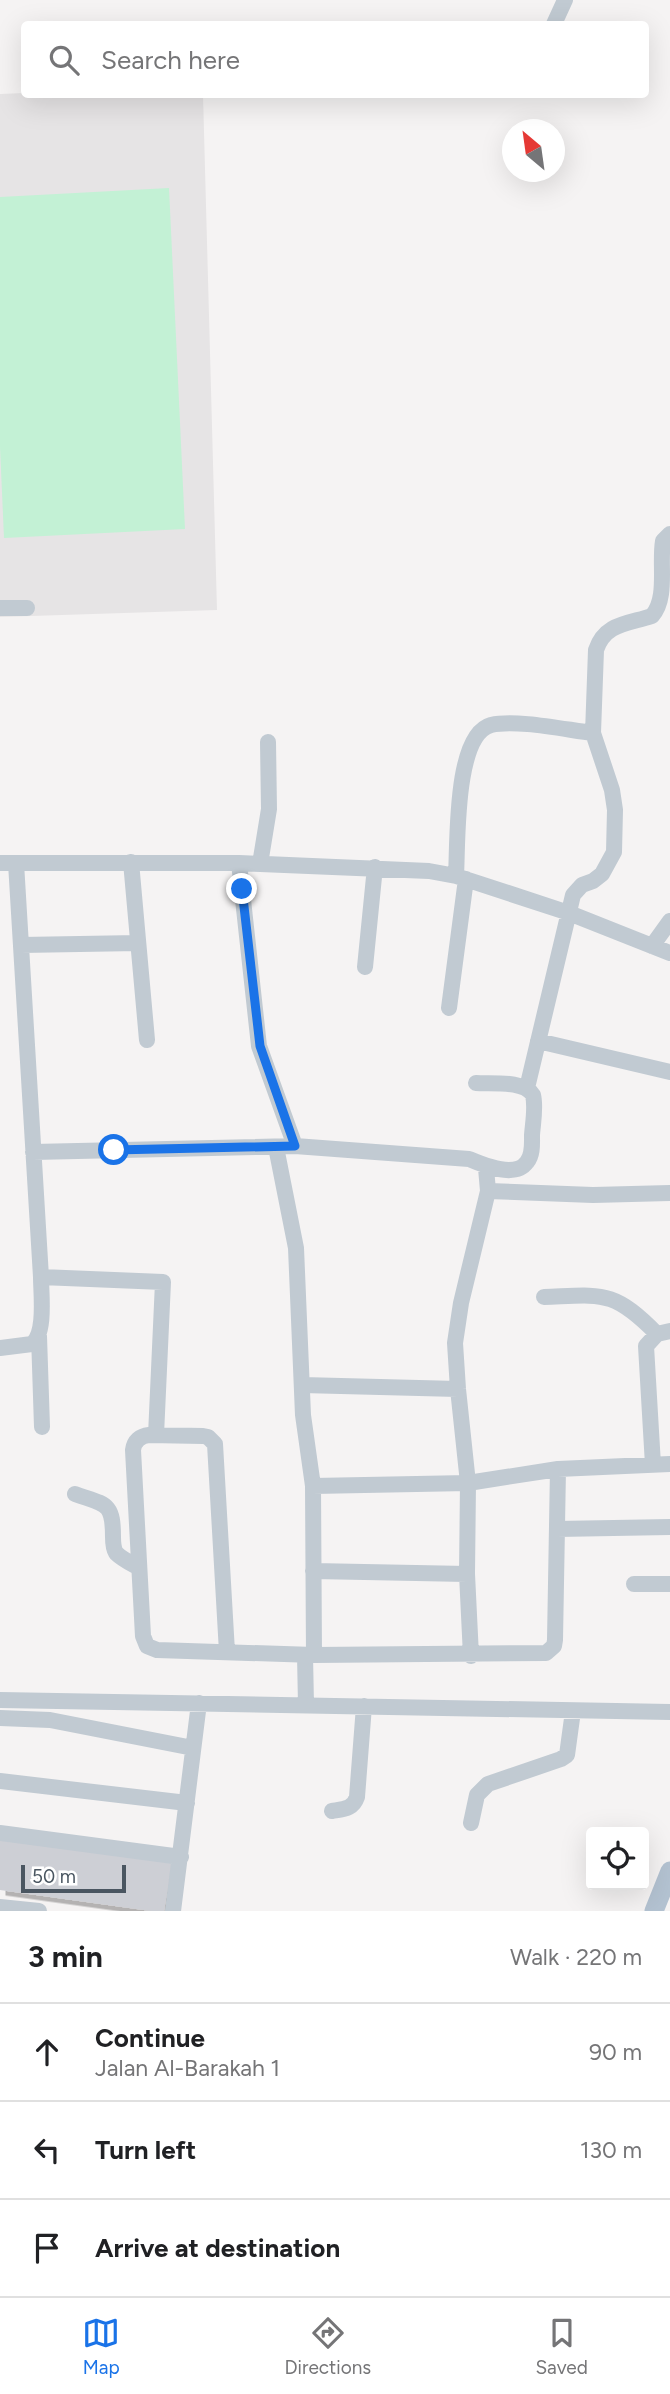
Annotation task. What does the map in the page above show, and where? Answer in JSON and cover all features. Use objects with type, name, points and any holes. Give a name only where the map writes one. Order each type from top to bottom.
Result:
[{"type":"main road","points":[[654,1911],[668,1882]]},
{"type":"street","points":[[555,21],[565,0]]},
{"type":"street","points":[[33,1152],[295,1146],[469,1159],[486,1168],[503,1170],[522,1167],[527,1163],[531,1151],[534,1100],[527,1088],[569,913],[576,889],[602,874],[614,852],[615,810],[612,790],[593,733],[596,650],[600,638],[610,629],[652,615],[657,610],[663,541],[670,534]]},
{"type":"street","points":[[0,608],[27,608]]},
{"type":"street","points":[[449,1008],[461,877],[463,773],[476,736],[483,728],[509,724],[593,733]]},
{"type":"street","points":[[260,864],[269,809],[268,742]]},
{"type":"street","points":[[131,862],[146,1040]]},
{"type":"street","points":[[42,1427],[39,1336],[41,1276],[21,945],[8,863],[239,863],[375,867],[461,877],[569,913],[670,953]]},
{"type":"street","points":[[239,863],[260,1046],[295,1146]]},
{"type":"street","points":[[365,967],[375,867]]},
{"type":"street","points":[[652,946],[670,921]]},
{"type":"street","points":[[21,945],[138,943]]},
{"type":"street","points":[[538,1041],[670,1072]]},
{"type":"street","points":[[476,1083],[527,1088]]},
{"type":"street","points":[[276,1147],[296,1248],[303,1415],[313,1486],[313,1571],[306,1705]]},
{"type":"street","points":[[471,1656],[467,1574],[468,1483],[455,1343],[488,1191],[486,1168]]},
{"type":"street","points":[[488,1191],[593,1195],[670,1193]]},
{"type":"street","points":[[41,1276],[163,1282],[156,1435]]},
{"type":"street","points":[[544,1297],[601,1295],[617,1300],[663,1332],[648,1341],[645,1352],[653,1465]]},
{"type":"street","points":[[0,1348],[27,1345],[39,1336]]},
{"type":"street","points":[[302,1385],[458,1389]]},
{"type":"street","points":[[227,1653],[215,1444],[208,1437],[202,1436],[141,1437],[133,1450],[143,1636],[147,1646],[157,1650],[227,1653],[309,1655],[471,1656],[546,1653],[554,1646],[558,1469]]},
{"type":"street","points":[[313,1486],[468,1483],[558,1469],[670,1464]]},
{"type":"street","points":[[75,1494],[104,1504],[113,1517],[114,1550],[139,1568]]},
{"type":"street","points":[[557,1529],[670,1527]]},
{"type":"street","points":[[313,1571],[467,1574]]},
{"type":"street","points":[[634,1584],[670,1584]]},
{"type":"street","points":[[0,1700],[670,1712]]},
{"type":"street","points":[[173,1911],[199,1703]]},
{"type":"street","points":[[332,1811],[349,1808],[355,1804],[358,1797],[364,1706]]},
{"type":"street","points":[[471,1823],[477,1795],[488,1784],[566,1755],[573,1710]]},
{"type":"street","points":[[0,1718],[50,1720],[194,1748]]},
{"type":"street","points":[[0,1781],[187,1803]]},
{"type":"street","points":[[0,1833],[181,1857]]},
{"type":"street","points":[[0,1907],[39,1911]]},
{"type":"shaded area","points":[[21,93],[21,98],[203,98],[217,610],[0,617],[0,94]]},
{"type":"green space","points":[[169,188],[185,529],[4,538],[0,447],[0,197]]},
{"type":"building","points":[[0,1836],[172,1861],[164,1911],[0,1890]]},
{"type":"route","points":[[114,1150],[295,1146],[260,1046],[242,889]]}]
